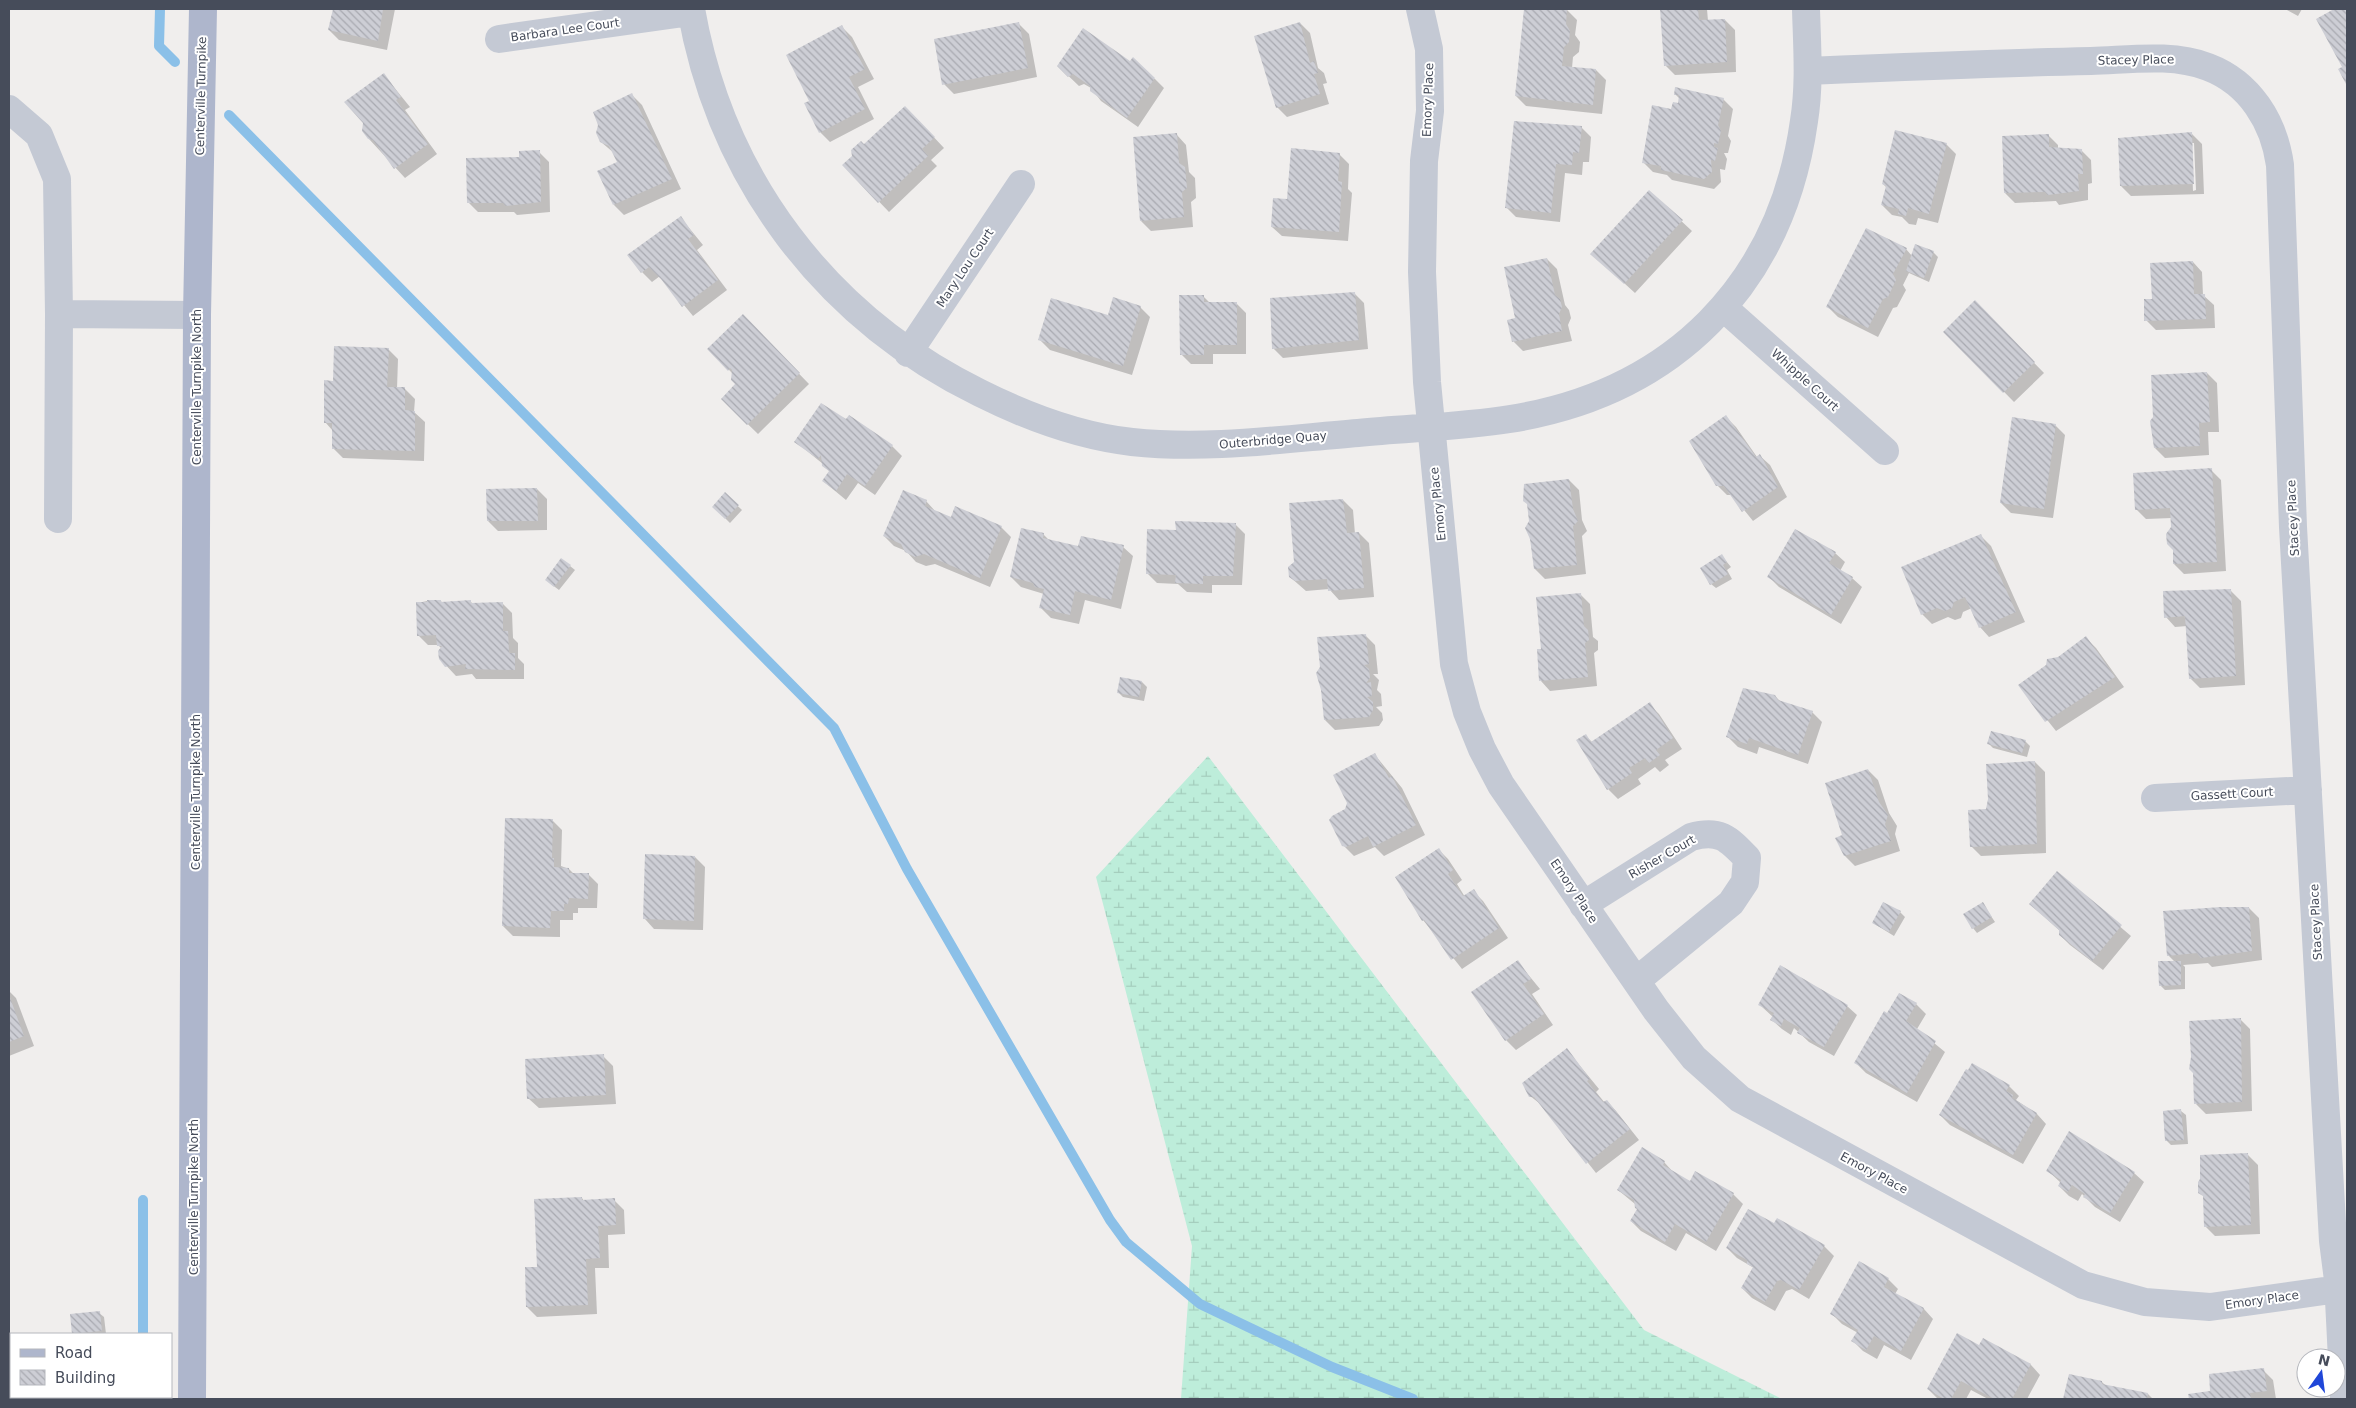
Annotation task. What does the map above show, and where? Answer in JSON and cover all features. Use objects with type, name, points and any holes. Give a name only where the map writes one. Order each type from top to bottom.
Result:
[{"type":"main road","name":"Centerville Turnpike","points":[[199,184],[203,9]]},
{"type":"main road","name":"Centerville Turnpike North","points":[[192,1399],[199,184]]},
{"type":"street","name":"Emory Place","points":[[1420,9],[1429,49],[1430,111],[1424,161],[1422,272],[1430,426],[1454,664],[1466,712],[1482,749],[1501,785],[1636,981],[1694,1058],[1740,1099],[2083,1285],[2145,1302],[2210,1308],[2338,1289]]},
{"type":"street","name":"Outerbridge Quay","points":[[691,10],[701,58],[721,117],[741,162],[773,215],[810,264],[862,317],[908,353],[954,380],[1018,412],[1073,431],[1131,442],[1201,446],[1511,419],[1567,406],[1621,385],[1661,363],[1692,340],[1724,308],[1750,274],[1774,231],[1792,177],[1804,122],[1808,71],[1806,9]]},
{"type":"street","name":"Barbara Lee Court","points":[[499,39],[691,10]]},
{"type":"street","name":"Stacey Place","points":[[1808,71],[2179,59],[2207,66],[2228,77],[2250,96],[2267,120],[2278,147],[2294,527],[2344,1399]]},
{"type":"street","points":[[9,109],[39,135],[57,179],[59,314],[58,519]]},
{"type":"street","name":"Mary Lou Court","points":[[908,353],[1021,184]]},
{"type":"street","name":"Whipple Court","points":[[1724,308],[1885,451]]},
{"type":"street","points":[[59,314],[197,315]]},
{"type":"street","name":"Gassett Court","points":[[2155,798],[2308,790]]},
{"type":"street","name":"Risher Court","points":[[1584,904],[1691,837],[1707,833],[1731,840],[1747,858],[1745,882],[1731,903],[1636,981]]},
{"type":"green space","points":[[1208,756],[1644,1330],[1782,1399],[1181,1399],[1192,1246],[1096,877]]},
{"type":"building","points":[[333,9],[383,9],[378,41],[328,30]]},
{"type":"building","points":[[1524,9],[1567,9],[1566,24],[1570,31],[1569,42],[1564,47],[1562,66],[1596,69],[1593,105],[1515,96]]},
{"type":"building","points":[[1660,9],[1698,9],[1699,20],[1725,19],[1727,62],[1664,66]]},
{"type":"building","points":[[2334,9],[2347,9],[2347,86],[2338,69],[2342,67],[2316,19]]},
{"type":"building","points":[[1019,22],[1028,68],[942,85],[934,39]]},
{"type":"building","points":[[1300,22],[1310,63],[1314,61],[1318,73],[1314,74],[1320,94],[1276,108],[1254,36]]},
{"type":"building","points":[[842,25],[865,69],[849,77],[865,109],[819,133],[804,103],[809,101],[786,55]]},
{"type":"building","points":[[1083,28],[1130,61],[1133,57],[1155,78],[1127,118],[1090,91],[1090,86],[1073,74],[1068,77],[1057,66]]},
{"type":"building","points":[[384,73],[401,97],[396,100],[428,144],[394,169],[373,140],[368,139],[362,131],[363,123],[344,102]]},
{"type":"building","points":[[1675,87],[1724,98],[1718,125],[1721,131],[1718,144],[1714,143],[1714,147],[1718,148],[1715,161],[1711,160],[1712,172],[1704,179],[1661,170],[1661,166],[1642,163],[1652,105],[1671,109],[1673,102],[1678,103],[1679,95],[1674,95]]},
{"type":"building","points":[[632,93],[672,179],[613,205],[597,171],[617,162],[609,146],[600,142],[596,133],[598,125],[593,112]]},
{"type":"building","points":[[905,106],[935,137],[922,149],[928,156],[878,203],[842,165],[852,156],[851,150],[861,141],[864,144]]},
{"type":"building","points":[[1514,121],[1582,126],[1579,153],[1573,152],[1572,165],[1556,164],[1551,213],[1505,208]]},
{"type":"building","points":[[1895,130],[1947,143],[1929,214],[1908,208],[1906,216],[1898,214],[1899,209],[1881,205],[1886,186],[1882,184]]},
{"type":"building","points":[[2192,132],[2194,184],[2120,186],[2118,138]]},
{"type":"building","points":[[1177,133],[1179,163],[1185,167],[1187,188],[1182,192],[1184,217],[1140,221],[1133,137]]},
{"type":"building","points":[[2049,134],[2049,147],[2082,149],[2083,174],[2078,174],[2079,191],[2048,195],[2045,192],[2004,193],[2002,136]]},
{"type":"building","points":[[1291,148],[1340,153],[1338,181],[1342,182],[1339,232],[1271,227],[1273,198],[1287,199]]},
{"type":"building","points":[[540,150],[541,202],[506,206],[503,203],[467,203],[466,158],[519,157],[519,151]]},
{"type":"building","points":[[1649,190],[1683,220],[1624,284],[1590,254]]},
{"type":"building","points":[[681,216],[694,235],[688,239],[718,280],[682,307],[661,279],[649,267],[641,273],[627,255]]},
{"type":"building","points":[[1866,228],[1907,248],[1893,274],[1896,280],[1888,297],[1883,299],[1868,328],[1826,307]]},
{"type":"building","points":[[1915,244],[1934,251],[1924,278],[1906,271]]},
{"type":"building","points":[[1547,258],[1555,295],[1560,299],[1562,307],[1559,314],[1562,331],[1512,342],[1507,320],[1515,318],[1504,267]]},
{"type":"building","points":[[2193,261],[2194,294],[2205,294],[2206,319],[2144,321],[2144,299],[2152,299],[2150,263]]},
{"type":"building","points":[[1355,292],[1359,340],[1272,349],[1270,298]]},
{"type":"building","points":[[1179,295],[1204,295],[1204,302],[1237,302],[1237,345],[1204,345],[1204,355],[1180,355]]},
{"type":"building","points":[[1113,297],[1141,306],[1123,366],[1038,340],[1051,298],[1108,315]]},
{"type":"building","points":[[1975,300],[2035,362],[2003,393],[1943,332]]},
{"type":"building","points":[[743,314],[800,373],[747,425],[721,399],[735,384],[731,380],[732,370],[730,368],[728,371],[707,349]]},
{"type":"building","points":[[334,346],[389,348],[387,387],[405,387],[405,410],[415,411],[415,451],[332,449],[332,423],[324,423],[324,380],[333,381]]},
{"type":"building","points":[[2207,372],[2210,422],[2199,423],[2200,446],[2154,448],[2150,421],[2153,417],[2151,375]]},
{"type":"building","points":[[821,403],[846,419],[849,415],[893,445],[865,486],[847,474],[836,491],[822,481],[829,471],[822,466],[821,455],[818,459],[794,442]]},
{"type":"building","points":[[1726,415],[1756,457],[1760,454],[1778,487],[1742,512],[1724,486],[1716,486],[1689,441]]},
{"type":"building","points":[[2012,417],[2056,424],[2044,509],[2000,503]]},
{"type":"building","points":[[2212,468],[2217,562],[2173,564],[2173,550],[2167,544],[2166,534],[2171,527],[2170,508],[2135,510],[2133,473]]},
{"type":"building","points":[[1569,479],[1573,509],[1578,521],[1573,526],[1577,565],[1534,569],[1530,539],[1525,528],[1529,521],[1527,504],[1523,501],[1524,484]]},
{"type":"building","points":[[537,488],[538,521],[487,521],[486,489]]},
{"type":"building","points":[[903,490],[927,500],[925,506],[951,517],[955,506],[1002,526],[980,578],[924,554],[915,557],[905,552],[901,544],[883,536]]},
{"type":"building","points":[[725,492],[739,505],[725,519],[712,507]]},
{"type":"building","points":[[1343,499],[1347,533],[1359,532],[1364,588],[1328,591],[1327,579],[1295,581],[1289,577],[1288,567],[1294,562],[1289,503]]},
{"type":"building","points":[[1175,521],[1236,523],[1233,576],[1203,576],[1203,584],[1175,583],[1176,575],[1146,574],[1147,529],[1176,530]]},
{"type":"building","points":[[1021,528],[1044,533],[1043,538],[1078,546],[1081,536],[1124,545],[1111,600],[1075,591],[1070,615],[1039,608],[1044,589],[1035,587],[1033,583],[1010,577]]},
{"type":"building","points":[[1795,529],[1836,552],[1829,563],[1853,577],[1831,615],[1767,577]]},
{"type":"building","points":[[1981,534],[2016,612],[1979,628],[1965,597],[1954,602],[1952,608],[1945,611],[1937,608],[1921,615],[1901,567]]},
{"type":"building","points":[[1722,554],[1727,562],[1723,565],[1728,574],[1710,585],[1700,568]]},
{"type":"building","points":[[561,558],[571,565],[554,587],[545,580]]},
{"type":"building","points":[[2231,589],[2236,676],[2189,679],[2185,616],[2164,618],[2163,591]]},
{"type":"building","points":[[1581,593],[1584,626],[1588,630],[1589,640],[1585,643],[1588,677],[1539,681],[1537,649],[1541,649],[1536,597]]},
{"type":"building","points":[[427,600],[441,600],[441,602],[471,600],[471,603],[503,602],[503,631],[508,631],[509,653],[515,653],[515,670],[465,669],[466,664],[445,667],[439,659],[438,651],[442,646],[437,646],[436,635],[417,636],[416,602],[427,602]]},
{"type":"building","points":[[1366,634],[1369,664],[1364,665],[1369,669],[1370,678],[1366,683],[1371,682],[1372,696],[1367,697],[1373,702],[1373,710],[1369,717],[1324,720],[1321,690],[1316,673],[1320,667],[1317,637]]},
{"type":"building","points":[[2086,636],[2115,677],[2045,722],[2018,685],[2046,665],[2047,659],[2058,657]]},
{"type":"building","points":[[1120,677],[1142,681],[1139,697],[1117,693]]},
{"type":"building","points":[[1743,688],[1775,695],[1778,700],[1813,711],[1798,755],[1749,738],[1747,744],[1726,737]]},
{"type":"building","points":[[1650,702],[1673,738],[1656,750],[1660,755],[1649,763],[1645,758],[1629,768],[1632,773],[1607,790],[1576,740],[1586,734],[1591,742]]},
{"type":"building","points":[[1991,731],[2026,740],[2022,753],[1987,744]]},
{"type":"building","points":[[1375,753],[1389,778],[1392,776],[1416,825],[1373,847],[1368,836],[1346,847],[1342,846],[1329,820],[1332,816],[1345,809],[1347,803],[1333,775]]},
{"type":"building","points":[[2035,761],[2037,844],[1970,847],[1968,810],[1986,809],[1988,799],[1986,764]]},
{"type":"building","points":[[1868,769],[1879,802],[1888,815],[1885,824],[1891,841],[1844,856],[1835,838],[1842,835],[1825,783]]},
{"type":"building","points":[[505,818],[553,819],[552,858],[554,858],[554,867],[569,868],[569,873],[589,873],[588,899],[569,898],[568,904],[564,904],[564,911],[551,911],[550,928],[502,926]]},
{"type":"building","points":[[1439,848],[1453,870],[1448,874],[1463,896],[1474,889],[1499,928],[1451,960],[1424,920],[1422,921],[1395,877]]},
{"type":"building","points":[[645,854],[695,856],[694,921],[643,919]]},
{"type":"building","points":[[2057,871],[2122,925],[2092,961],[2059,935],[2059,930],[2029,904]]},
{"type":"building","points":[[1883,902],[1901,911],[1889,932],[1872,923]]},
{"type":"building","points":[[1983,902],[1992,917],[1972,929],[1963,914]]},
{"type":"building","points":[[2249,907],[2252,951],[2201,958],[2197,953],[2167,956],[2163,911]]},
{"type":"building","points":[[1518,960],[1531,979],[1523,984],[1544,1014],[1505,1041],[1471,992]]},
{"type":"building","points":[[2158,961],[2181,961],[2181,985],[2159,986]]},
{"type":"building","points":[[1780,965],[1848,1005],[1824,1047],[1797,1033],[1800,1028],[1784,1019],[1781,1026],[1770,1020],[1774,1013],[1758,1005]]},
{"type":"building","points":[[1899,993],[1917,1003],[1906,1021],[1936,1041],[1907,1093],[1854,1063],[1884,1011],[1887,1013]]},
{"type":"building","points":[[9,995],[24,1036],[9,1042]]},
{"type":"building","points":[[2241,1018],[2242,1102],[2194,1104],[2193,1073],[2189,1069],[2191,1057],[2189,1021]]},
{"type":"building","points":[[1567,1048],[1590,1079],[1587,1081],[1603,1102],[1607,1100],[1630,1129],[1586,1164],[1534,1097],[1529,1097],[1522,1083]]},
{"type":"building","points":[[604,1054],[606,1095],[527,1099],[525,1059]]},
{"type":"building","points":[[1972,1063],[2010,1085],[2006,1091],[2013,1095],[2012,1098],[2037,1113],[2013,1155],[1939,1115],[1966,1069],[1968,1070]]},
{"type":"building","points":[[2181,1109],[2184,1140],[2165,1141],[2163,1111]]},
{"type":"building","points":[[2069,1131],[2135,1172],[2110,1213],[2083,1197],[2085,1194],[2072,1185],[2068,1192],[2058,1186],[2061,1180],[2046,1171]]},
{"type":"building","points":[[1642,1147],[1665,1161],[1663,1165],[1690,1181],[1695,1171],[1734,1193],[1706,1242],[1675,1224],[1665,1242],[1630,1221],[1637,1209],[1635,1208],[1634,1200],[1617,1190]]},
{"type":"building","points":[[2248,1153],[2251,1225],[2204,1227],[2203,1196],[2198,1193],[2200,1155]]},
{"type":"building","points":[[582,1197],[582,1200],[615,1198],[616,1225],[598,1226],[600,1258],[586,1259],[588,1305],[526,1307],[525,1267],[537,1267],[534,1199]]},
{"type":"building","points":[[1748,1209],[1774,1223],[1777,1218],[1825,1245],[1799,1290],[1781,1280],[1777,1281],[1765,1302],[1741,1288],[1753,1267],[1747,1264],[1747,1260],[1726,1248]]},
{"type":"building","points":[[1859,1261],[1889,1278],[1884,1287],[1924,1308],[1901,1351],[1874,1336],[1866,1350],[1851,1341],[1858,1330],[1830,1314]]},
{"type":"building","points":[[100,1311],[102,1331],[72,1333],[70,1314]]},
{"type":"building","points":[[1957,1333],[1979,1345],[1983,1338],[2031,1364],[2012,1399],[1994,1399],[1961,1381],[1951,1399],[1944,1399],[1927,1389]]},
{"type":"building","points":[[2264,1368],[2267,1391],[2250,1393],[2251,1399],[2189,1399],[2188,1394],[2210,1391],[2209,1374]]},
{"type":"building","points":[[2069,1374],[2102,1381],[2102,1384],[2148,1393],[2147,1399],[2063,1399]]},
{"type":"waterway","points":[[160,9],[159,46],[175,62]]},
{"type":"waterway","points":[[229,115],[834,728],[907,869],[1110,1220],[1126,1242],[1200,1304],[1332,1367],[1413,1399]]},
{"type":"waterway","points":[[143,1200],[143,1333]]}]
